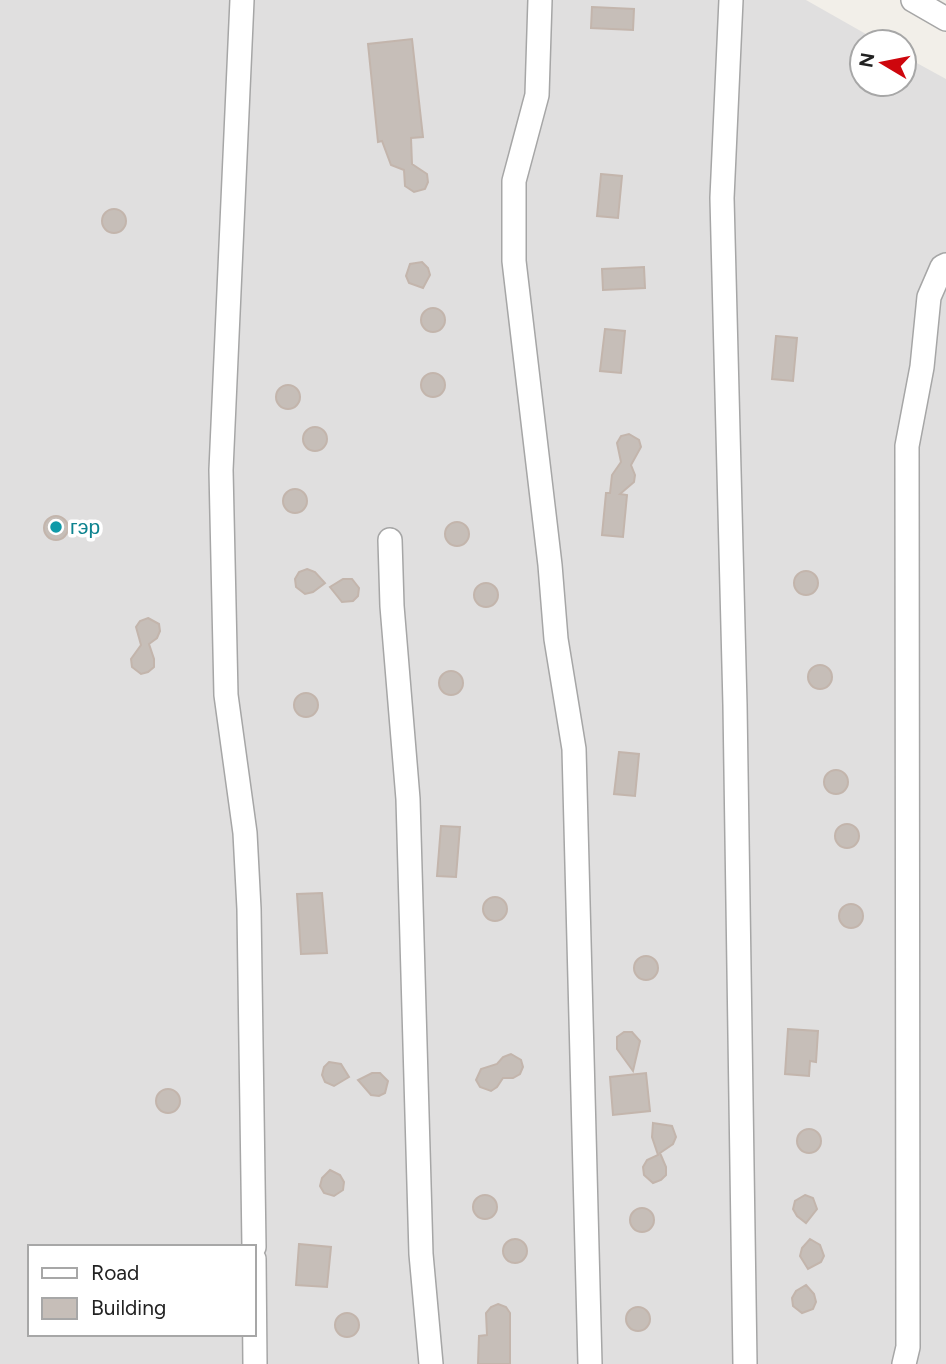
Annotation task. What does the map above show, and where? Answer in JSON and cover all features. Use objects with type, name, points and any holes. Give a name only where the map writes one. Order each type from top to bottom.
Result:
[{"type":"street","points":[[242,0],[221,470],[226,695],[245,833],[254,1245]]},
{"type":"street","points":[[540,0],[537,95],[514,181],[513,261],[550,565],[556,639],[574,748],[590,1364]]},
{"type":"street","points":[[731,0],[722,198],[735,705],[745,1364]]},
{"type":"street","points":[[914,0],[946,19]]},
{"type":"street","points":[[904,1364],[908,1347],[907,446],[922,367],[929,297],[942,267],[946,265]]},
{"type":"street","points":[[390,540],[392,606],[408,799],[421,1254],[431,1364]]},
{"type":"street","points":[[255,1336],[255,1364]]},
{"type":"shaded area","points":[[0,0],[806,0],[855,28],[848,28],[848,98],[918,98],[918,64],[946,79],[946,1364],[0,1364]]},
{"type":"building","points":[[592,7],[634,9],[633,30],[591,28]]},
{"type":"building","points":[[412,39],[423,137],[411,138],[412,164],[427,174],[428,182],[425,189],[414,192],[405,186],[404,170],[391,165],[382,141],[378,142],[368,44]]},
{"type":"building","points":[[601,174],[622,176],[618,218],[597,216]]},
{"type":"building","points":[[114,209],[123,212],[126,221],[123,230],[114,233],[105,230],[102,221],[105,212]]},
{"type":"building","points":[[422,262],[430,275],[423,288],[409,283],[406,276],[410,264]]},
{"type":"building","points":[[644,267],[645,288],[603,290],[602,269]]},
{"type":"building","points":[[433,308],[442,311],[445,320],[442,329],[433,332],[424,329],[421,320],[424,311]]},
{"type":"building","points":[[605,329],[625,331],[621,373],[600,371]]},
{"type":"building","points":[[776,336],[797,338],[793,381],[772,379]]},
{"type":"building","points":[[433,373],[442,376],[445,385],[442,394],[433,397],[424,394],[421,385],[424,376]]},
{"type":"building","points":[[288,385],[297,388],[300,397],[297,406],[288,409],[279,406],[276,397],[279,388]]},
{"type":"building","points":[[315,427],[324,430],[327,439],[324,448],[315,451],[306,448],[303,439],[306,430]]},
{"type":"building","points":[[629,434],[639,440],[641,447],[631,465],[635,475],[634,482],[620,494],[627,495],[623,537],[602,535],[606,493],[610,493],[612,475],[621,462],[617,443],[621,436]]},
{"type":"building","points":[[295,489],[304,492],[307,501],[304,510],[295,513],[286,510],[283,501],[286,492]]},
{"type":"building","name":"гэр","points":[[56,516],[65,519],[68,528],[65,537],[56,540],[47,537],[44,528],[47,519]]},
{"type":"building","points":[[457,522],[466,525],[469,534],[466,543],[457,546],[448,543],[445,534],[448,525]]},
{"type":"building","points":[[307,569],[315,572],[325,583],[313,592],[305,594],[296,587],[295,579],[299,572]]},
{"type":"building","points":[[806,571],[815,574],[818,583],[815,592],[806,595],[797,592],[794,583],[797,574]]},
{"type":"building","points":[[343,579],[352,579],[359,588],[358,596],[353,601],[342,602],[330,587]]},
{"type":"building","points":[[486,583],[495,586],[498,595],[495,604],[486,607],[477,604],[474,595],[477,586]]},
{"type":"building","points":[[148,618],[159,624],[160,631],[157,638],[149,644],[154,667],[141,674],[132,667],[131,659],[141,645],[136,627],[140,621]]},
{"type":"building","points":[[820,665],[829,668],[832,677],[829,686],[820,689],[811,686],[808,677],[811,668]]},
{"type":"building","points":[[451,671],[460,674],[463,683],[460,692],[451,695],[442,692],[439,683],[442,674]]},
{"type":"building","points":[[306,693],[315,696],[318,705],[315,714],[306,717],[297,714],[294,705],[297,696]]},
{"type":"building","points":[[619,752],[639,754],[635,796],[614,794]]},
{"type":"building","points":[[836,770],[845,773],[848,782],[845,791],[836,794],[827,791],[824,782],[827,773]]},
{"type":"building","points":[[847,824],[856,827],[859,836],[856,845],[847,848],[838,845],[835,836],[838,827]]},
{"type":"building","points":[[441,826],[460,827],[456,877],[437,876]]},
{"type":"building","points":[[322,893],[327,953],[301,954],[297,894]]},
{"type":"building","points":[[495,897],[504,900],[507,909],[504,918],[495,921],[486,918],[483,909],[486,900]]},
{"type":"building","points":[[851,904],[860,907],[863,916],[860,925],[851,928],[842,925],[839,916],[842,907]]},
{"type":"building","points":[[646,956],[655,959],[658,968],[655,977],[646,980],[637,977],[634,968],[637,959]]},
{"type":"building","points":[[788,1029],[818,1031],[816,1062],[810,1061],[809,1076],[785,1074]]},
{"type":"building","points":[[624,1032],[632,1032],[640,1041],[633,1071],[617,1049],[617,1037]]},
{"type":"building","points":[[511,1054],[521,1060],[523,1067],[520,1074],[513,1078],[503,1078],[491,1091],[480,1087],[476,1080],[481,1069],[497,1064],[503,1057]]},
{"type":"building","points":[[329,1062],[341,1064],[349,1077],[334,1086],[325,1082],[322,1075]]},
{"type":"building","points":[[372,1073],[380,1073],[388,1081],[385,1093],[379,1096],[371,1095],[358,1080]]},
{"type":"building","points":[[646,1073],[650,1111],[613,1115],[610,1077]]},
{"type":"building","points":[[168,1089],[177,1092],[180,1101],[177,1110],[168,1113],[159,1110],[156,1101],[159,1092]]},
{"type":"building","points":[[653,1123],[672,1126],[676,1137],[673,1144],[660,1153],[666,1167],[666,1175],[653,1183],[644,1175],[643,1167],[647,1160],[658,1155],[652,1137]]},
{"type":"building","points":[[809,1129],[818,1132],[821,1141],[818,1150],[809,1153],[800,1150],[797,1141],[800,1132]]},
{"type":"building","points":[[330,1170],[340,1175],[344,1182],[343,1190],[334,1196],[324,1193],[320,1186],[322,1178]]},
{"type":"building","points":[[485,1195],[494,1198],[497,1207],[494,1216],[485,1219],[476,1216],[473,1207],[476,1198]]},
{"type":"building","points":[[805,1195],[813,1198],[817,1209],[806,1223],[793,1209],[795,1201]]},
{"type":"building","points":[[642,1208],[651,1211],[654,1220],[651,1229],[642,1232],[633,1229],[630,1220],[633,1211]]},
{"type":"building","points":[[515,1239],[524,1242],[527,1251],[524,1260],[515,1263],[506,1260],[503,1251],[506,1242]]},
{"type":"building","points":[[810,1239],[820,1245],[824,1256],[821,1262],[808,1269],[800,1256],[802,1248]]},
{"type":"building","points":[[299,1244],[331,1247],[327,1287],[296,1285]]},
{"type":"building","points":[[806,1285],[814,1294],[816,1302],[813,1309],[802,1313],[793,1306],[792,1298],[796,1291]]},
{"type":"building","points":[[498,1304],[506,1307],[510,1313],[510,1364],[478,1364],[479,1336],[487,1335],[486,1313]]},
{"type":"building","points":[[638,1307],[647,1310],[650,1319],[647,1328],[638,1331],[629,1328],[626,1319],[629,1310]]},
{"type":"building","points":[[347,1313],[356,1316],[359,1325],[356,1334],[347,1337],[338,1334],[335,1325],[338,1316]]},
{"type":"place","name":"гэр","points":[[56,527]]}]
